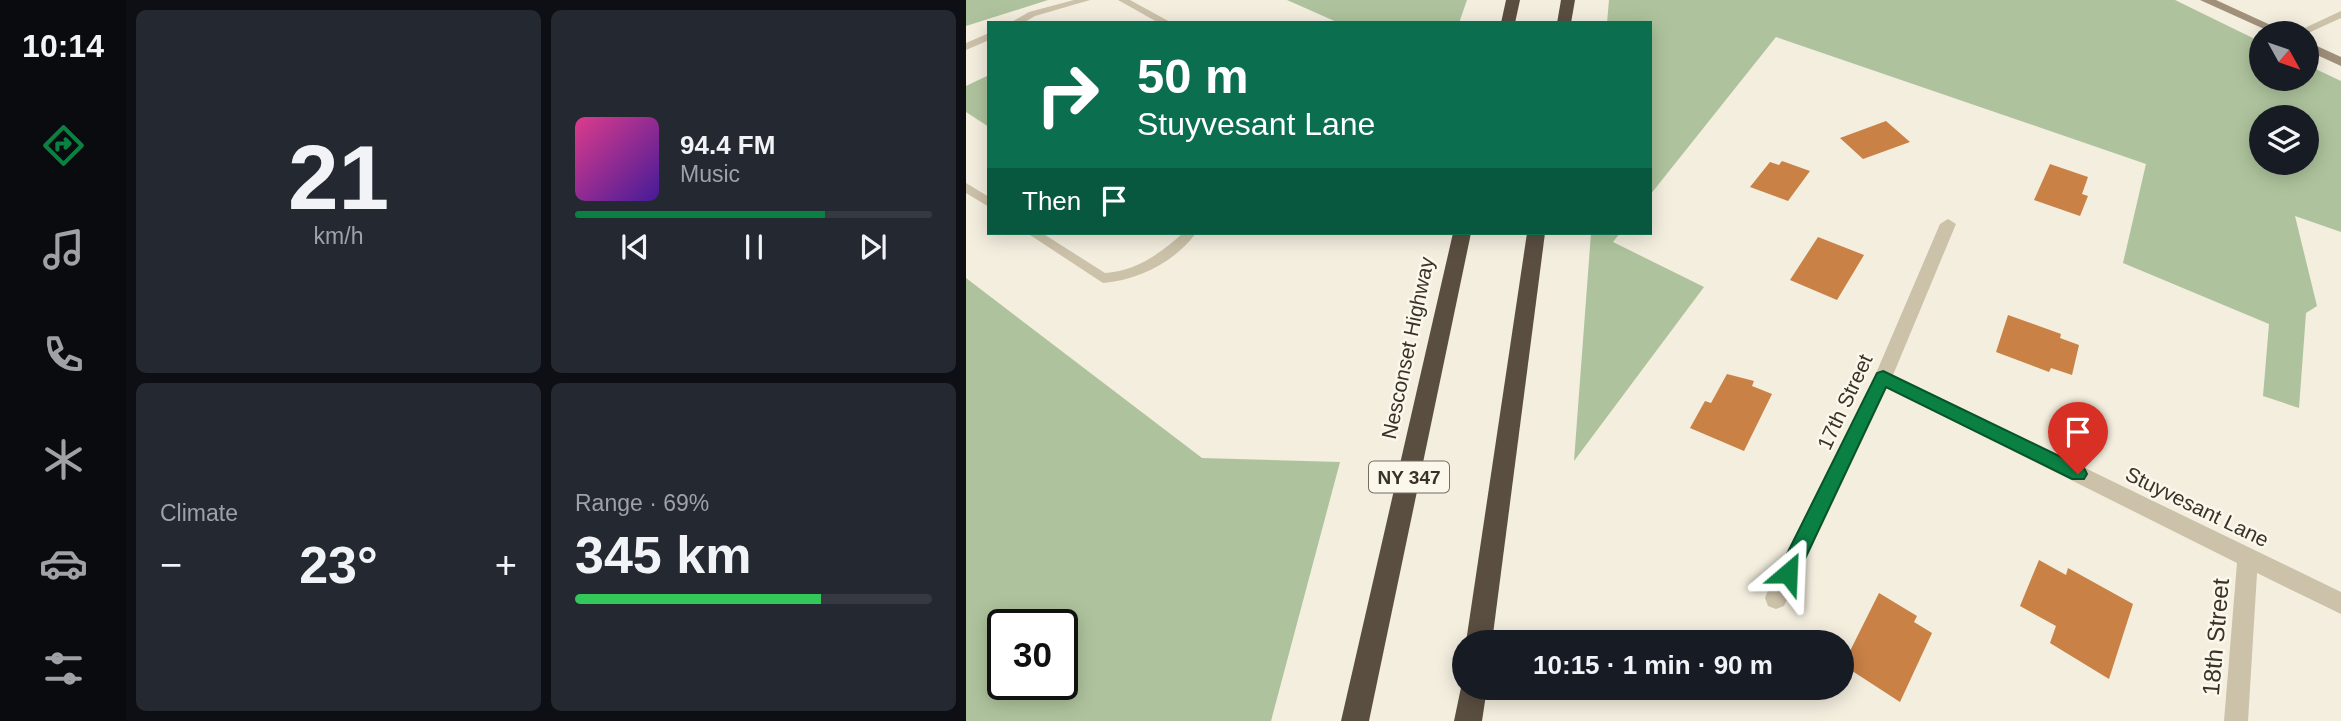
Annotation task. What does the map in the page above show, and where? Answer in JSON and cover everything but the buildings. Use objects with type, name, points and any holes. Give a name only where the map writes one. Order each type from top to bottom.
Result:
[{"type":"highway","points":[[1508,21],[1513,0]]},
{"type":"highway","points":[[1564,21],[1568,0]]},
{"type":"highway","points":[[1481,630],[1535,235]]},
{"type":"highway","name":"Nesconset Highway","points":[[1355,721],[1455,237]]},
{"type":"highway","points":[[1468,721],[1471,700]]},
{"type":"street","points":[[2206,0],[2254,21]]},
{"type":"street","points":[[2319,24],[2341,14]]},
{"type":"street","points":[[2319,51],[2341,62]]},
{"type":"street","name":"17th Street","points":[[1776,598],[1883,378],[1948,224]]},
{"type":"street","name":"Stuyvesant Lane","points":[[1883,378],[2341,603]]},
{"type":"street","name":"18th Street","points":[[2236,721],[2249,558]]},
{"type":"lane","points":[[1019,21],[1085,0]]},
{"type":"lane","points":[[1123,0],[1163,21]]},
{"type":"lane","points":[[966,47],[987,37]]},
{"type":"lane","points":[[966,187],[987,202]]},
{"type":"lane","points":[[1036,235],[1103,278],[1136,273],[1161,258],[1188,235]]},
{"type":"green space","points":[[966,0],[1048,0],[966,26]]},
{"type":"green space","points":[[1287,0],[1467,0],[1460,21],[1334,21]]},
{"type":"green space","points":[[1609,0],[2175,0],[2249,36],[2249,91],[2319,91],[2319,71],[2341,81],[2341,232],[2295,216],[2317,306],[2306,313],[2299,408],[2263,396],[2269,324],[2123,263],[2146,164],[1776,37],[1652,192],[1652,21],[1607,21]]},
{"type":"green space","points":[[987,76],[987,126],[966,112],[966,86]]},
{"type":"green space","points":[[1591,235],[1618,235],[1613,242],[1704,287],[1574,461]]},
{"type":"green space","points":[[966,278],[1202,458],[1340,462],[1271,721],[966,721]]},
{"type":"route","points":[[1788,573],[1883,378],[2078,474]]}]
